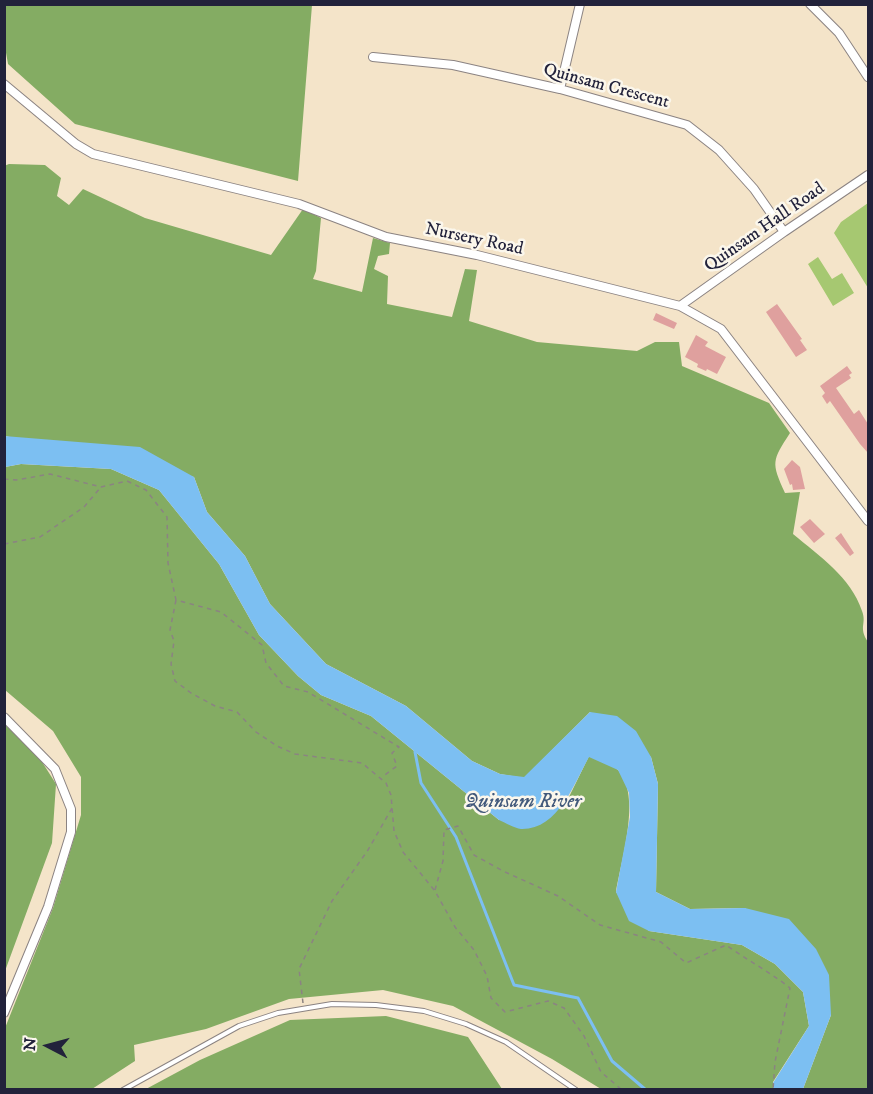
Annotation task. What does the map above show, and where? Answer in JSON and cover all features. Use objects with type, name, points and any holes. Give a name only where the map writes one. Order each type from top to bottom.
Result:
[{"type":"street","points":[[560,88],[580,4]]},
{"type":"street","points":[[810,4],[838,33],[868,77]]},
{"type":"street","name":"Quinsam Crescent","points":[[373,57],[453,64],[560,88],[687,125],[719,150],[754,189],[784,232]]},
{"type":"street","name":"Nursery Road","points":[[4,84],[76,144],[93,154],[299,204],[386,237],[477,255],[680,306],[721,330],[868,521]]},
{"type":"street","name":"Quinsam Hall Road","points":[[680,306],[868,175]]},
{"type":"street","points":[[4,717],[55,769],[71,808],[71,832],[48,907],[4,1013]]},
{"type":"lane","points":[[123,1089],[239,1026],[278,1013],[332,1004],[376,1005],[424,1011],[466,1024],[506,1042],[576,1089]]},
{"type":"path","points":[[4,479],[16,480],[50,474],[101,487],[127,481],[146,490],[167,517],[168,563],[176,600],[170,630],[174,641],[171,664],[175,681],[215,706],[237,712],[256,732],[286,750],[295,754],[362,763],[386,783],[391,795],[394,831],[402,852],[435,891],[455,927],[474,950],[487,976],[491,998],[506,1012],[548,1001],[564,1008],[584,1036],[601,1072],[622,1089]]},
{"type":"path","points":[[4,544],[40,537],[84,507],[101,487]]},
{"type":"path","points":[[176,600],[221,612],[262,645],[266,663],[284,686],[308,692],[399,747],[392,753],[397,766],[380,778]]},
{"type":"path","points":[[304,1009],[299,969],[332,901],[368,850],[392,808]]},
{"type":"path","points":[[435,891],[443,861],[444,830],[458,826],[474,855],[503,872],[558,896],[600,925],[661,942],[686,963],[726,945],[790,988],[775,1062],[773,1089]]},
{"type":"green space","points":[[4,5],[312,5],[298,181],[75,124],[8,64],[5,47]]},
{"type":"green space","points":[[9,164],[45,165],[61,178],[57,196],[69,205],[83,189],[145,218],[271,255],[303,209],[321,218],[316,271],[313,279],[362,292],[373,238],[390,243],[389,254],[378,256],[374,269],[388,276],[387,304],[452,317],[465,269],[477,270],[469,321],[537,342],[637,351],[655,342],[679,342],[682,366],[769,403],[790,433],[777,456],[776,468],[785,493],[800,492],[793,534],[833,568],[850,588],[862,611],[863,629],[868,642],[868,1089],[803,1089],[831,1015],[745,908],[690,909],[656,892],[658,784],[651,757],[590,712],[524,778],[500,774],[472,761],[406,706],[326,664],[270,604],[245,556],[207,512],[194,477],[5,436],[4,166]]},
{"type":"green space","points":[[868,203],[868,288],[834,233],[841,222]]},
{"type":"green space","points":[[818,257],[832,279],[842,273],[854,293],[833,306],[808,264]]},
{"type":"green space","points":[[21,464],[111,469],[159,490],[219,564],[259,635],[298,676],[321,695],[371,716],[499,820],[567,801],[589,756],[618,770],[625,781],[629,795],[629,811],[628,829],[616,892],[649,931],[742,945],[775,964],[803,992],[809,1026],[773,1082],[773,1089],[601,1089],[552,1059],[453,1006],[383,990],[289,999],[206,1029],[134,1045],[135,1061],[92,1089],[5,1089],[5,1028],[53,908],[81,815],[81,777],[53,731],[5,690],[5,467]]},
{"type":"green space","points":[[5,719],[25,735],[56,784],[52,843],[5,971]]},
{"type":"green space","points":[[386,1016],[468,1037],[502,1089],[146,1089],[200,1060],[290,1020]]},
{"type":"water","name":"Quinsam River","points":[[4,436],[140,447],[194,477],[207,512],[245,556],[270,604],[326,664],[406,706],[472,761],[500,774],[524,777],[590,712],[617,716],[636,731],[651,757],[658,784],[656,892],[690,909],[745,908],[789,919],[816,949],[829,975],[831,1015],[803,1089],[773,1089],[773,1083],[809,1026],[803,992],[775,964],[742,945],[649,931],[629,921],[616,892],[630,817],[629,793],[618,770],[589,757],[563,804],[545,822],[521,829],[499,820],[371,716],[321,695],[298,676],[259,635],[219,564],[159,490],[111,469],[21,464],[5,467]]},
{"type":"building","points":[[777,304],[802,339],[800,340],[807,350],[796,357],[766,312]]},
{"type":"building","points":[[656,313],[677,323],[674,329],[653,320]]},
{"type":"building","points":[[696,335],[708,342],[705,346],[726,357],[717,374],[697,367],[698,364],[685,357]]},
{"type":"building","points":[[847,366],[852,373],[849,375],[851,378],[836,388],[854,414],[859,410],[868,424],[868,453],[830,401],[827,404],[822,396],[825,393],[820,386]]},
{"type":"building","points":[[792,460],[800,467],[805,489],[793,490],[792,484],[790,485],[784,469]]},
{"type":"building","points":[[810,519],[825,534],[814,543],[800,527]]},
{"type":"building","points":[[841,533],[854,553],[850,556],[835,538]]},
{"type":"waterway","points":[[415,752],[421,783],[456,837],[514,985],[578,998],[612,1061],[646,1090]]}]
